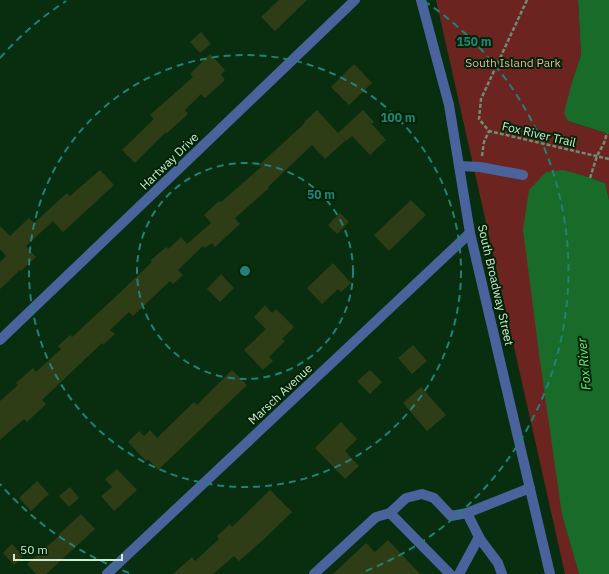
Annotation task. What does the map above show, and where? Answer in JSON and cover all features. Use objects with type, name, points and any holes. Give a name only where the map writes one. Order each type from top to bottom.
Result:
[{"type":"street","name":"Hartway Drive","points":[[0,340],[355,0]]},
{"type":"street","name":"South Broadway Street","points":[[421,0],[449,105],[470,233],[550,574]]},
{"type":"street","points":[[459,166],[480,167],[523,175]]},
{"type":"street","name":"Marsch Avenue","points":[[107,574],[470,233]]},
{"type":"street","points":[[314,574],[376,517],[390,513],[406,498],[422,494],[434,498],[451,516],[467,513],[530,488]]},
{"type":"street","points":[[390,513],[450,574]]},
{"type":"street","points":[[467,513],[479,537],[498,563],[502,574]]},
{"type":"street","points":[[459,574],[479,537]]},
{"type":"path","name":"Fox River Trail","points":[[527,0],[481,99],[479,119],[489,131],[609,159]]},
{"type":"path","points":[[480,167],[484,142],[489,131]]},
{"type":"path","points":[[590,178],[597,156],[604,143],[607,133]]},
{"type":"green space","name":"South Island Park","points":[[436,0],[578,0],[581,55],[572,82],[568,121],[609,134],[609,200],[605,183],[585,176],[562,515],[579,574],[565,574]]},
{"type":"water","points":[[578,0],[609,0],[609,134],[568,121],[564,113],[581,55]]},
{"type":"water","name":"Fox River","points":[[563,170],[605,183],[609,200],[609,574],[579,574],[562,515],[523,229],[529,190],[546,172]]},
{"type":"building","points":[[279,0],[307,0],[275,31],[261,17]]},
{"type":"building","points":[[201,32],[211,44],[200,53],[190,42]]},
{"type":"building","points":[[210,54],[225,70],[221,75],[225,80],[205,98],[201,94],[185,110],[188,114],[167,133],[166,132],[135,163],[122,150],[154,119],[150,115],[193,77],[190,74]]},
{"type":"building","points":[[354,64],[372,83],[349,105],[331,87]]},
{"type":"building","points":[[317,110],[338,133],[363,110],[374,122],[372,124],[386,140],[370,155],[352,136],[346,141],[340,135],[345,141],[325,159],[312,145],[268,187],[269,188],[235,218],[240,224],[215,247],[212,243],[205,248],[203,246],[178,270],[183,275],[173,284],[170,281],[133,316],[129,312],[110,330],[115,334],[103,345],[102,343],[42,400],[46,404],[27,422],[24,419],[0,440],[0,401],[18,385],[16,383],[33,368],[36,372],[61,349],[58,346],[70,335],[72,337],[166,247],[168,249],[181,237],[187,244],[211,223],[204,215],[261,167],[259,165]]},
{"type":"building","points":[[100,170],[114,185],[63,232],[53,221],[26,246],[36,257],[0,289],[0,262],[6,256],[0,249],[0,226],[10,236],[29,218],[34,223],[67,193],[70,196]]},
{"type":"building","points":[[411,200],[426,215],[389,251],[374,235]]},
{"type":"building","points":[[340,213],[349,222],[337,234],[328,225]]},
{"type":"building","points":[[333,263],[351,283],[341,292],[338,289],[322,304],[307,288]]},
{"type":"building","points":[[221,274],[234,288],[220,302],[207,289]]},
{"type":"building","points":[[265,305],[272,313],[276,309],[294,327],[282,339],[285,341],[269,357],[273,361],[263,370],[244,350],[266,329],[254,317]]},
{"type":"building","points":[[413,345],[427,361],[412,374],[398,358]]},
{"type":"building","points":[[232,370],[247,385],[158,470],[148,459],[146,461],[128,442],[139,431],[144,436],[150,430],[157,438],[194,402],[197,405]]},
{"type":"building","points":[[370,370],[382,382],[370,394],[357,381]]},
{"type":"building","points":[[421,387],[446,415],[427,431],[403,403]]},
{"type":"building","points":[[341,422],[357,439],[345,451],[359,466],[345,479],[315,448]]},
{"type":"building","points":[[117,469],[137,490],[114,511],[101,496],[112,487],[105,479]]},
{"type":"building","points":[[37,481],[49,494],[31,511],[19,498]]},
{"type":"building","points":[[70,487],[79,498],[69,507],[59,496]]},
{"type":"building","points":[[270,490],[292,512],[239,561],[234,556],[213,574],[173,574],[192,557],[195,561],[219,539],[217,536],[230,524],[232,527]]},
{"type":"building","points":[[81,514],[95,529],[46,574],[36,574],[27,564]]},
{"type":"building","points":[[388,540],[420,574],[333,574],[366,543],[375,552]]},
{"type":"building","points":[[12,544],[23,556],[14,565],[3,553]]}]
